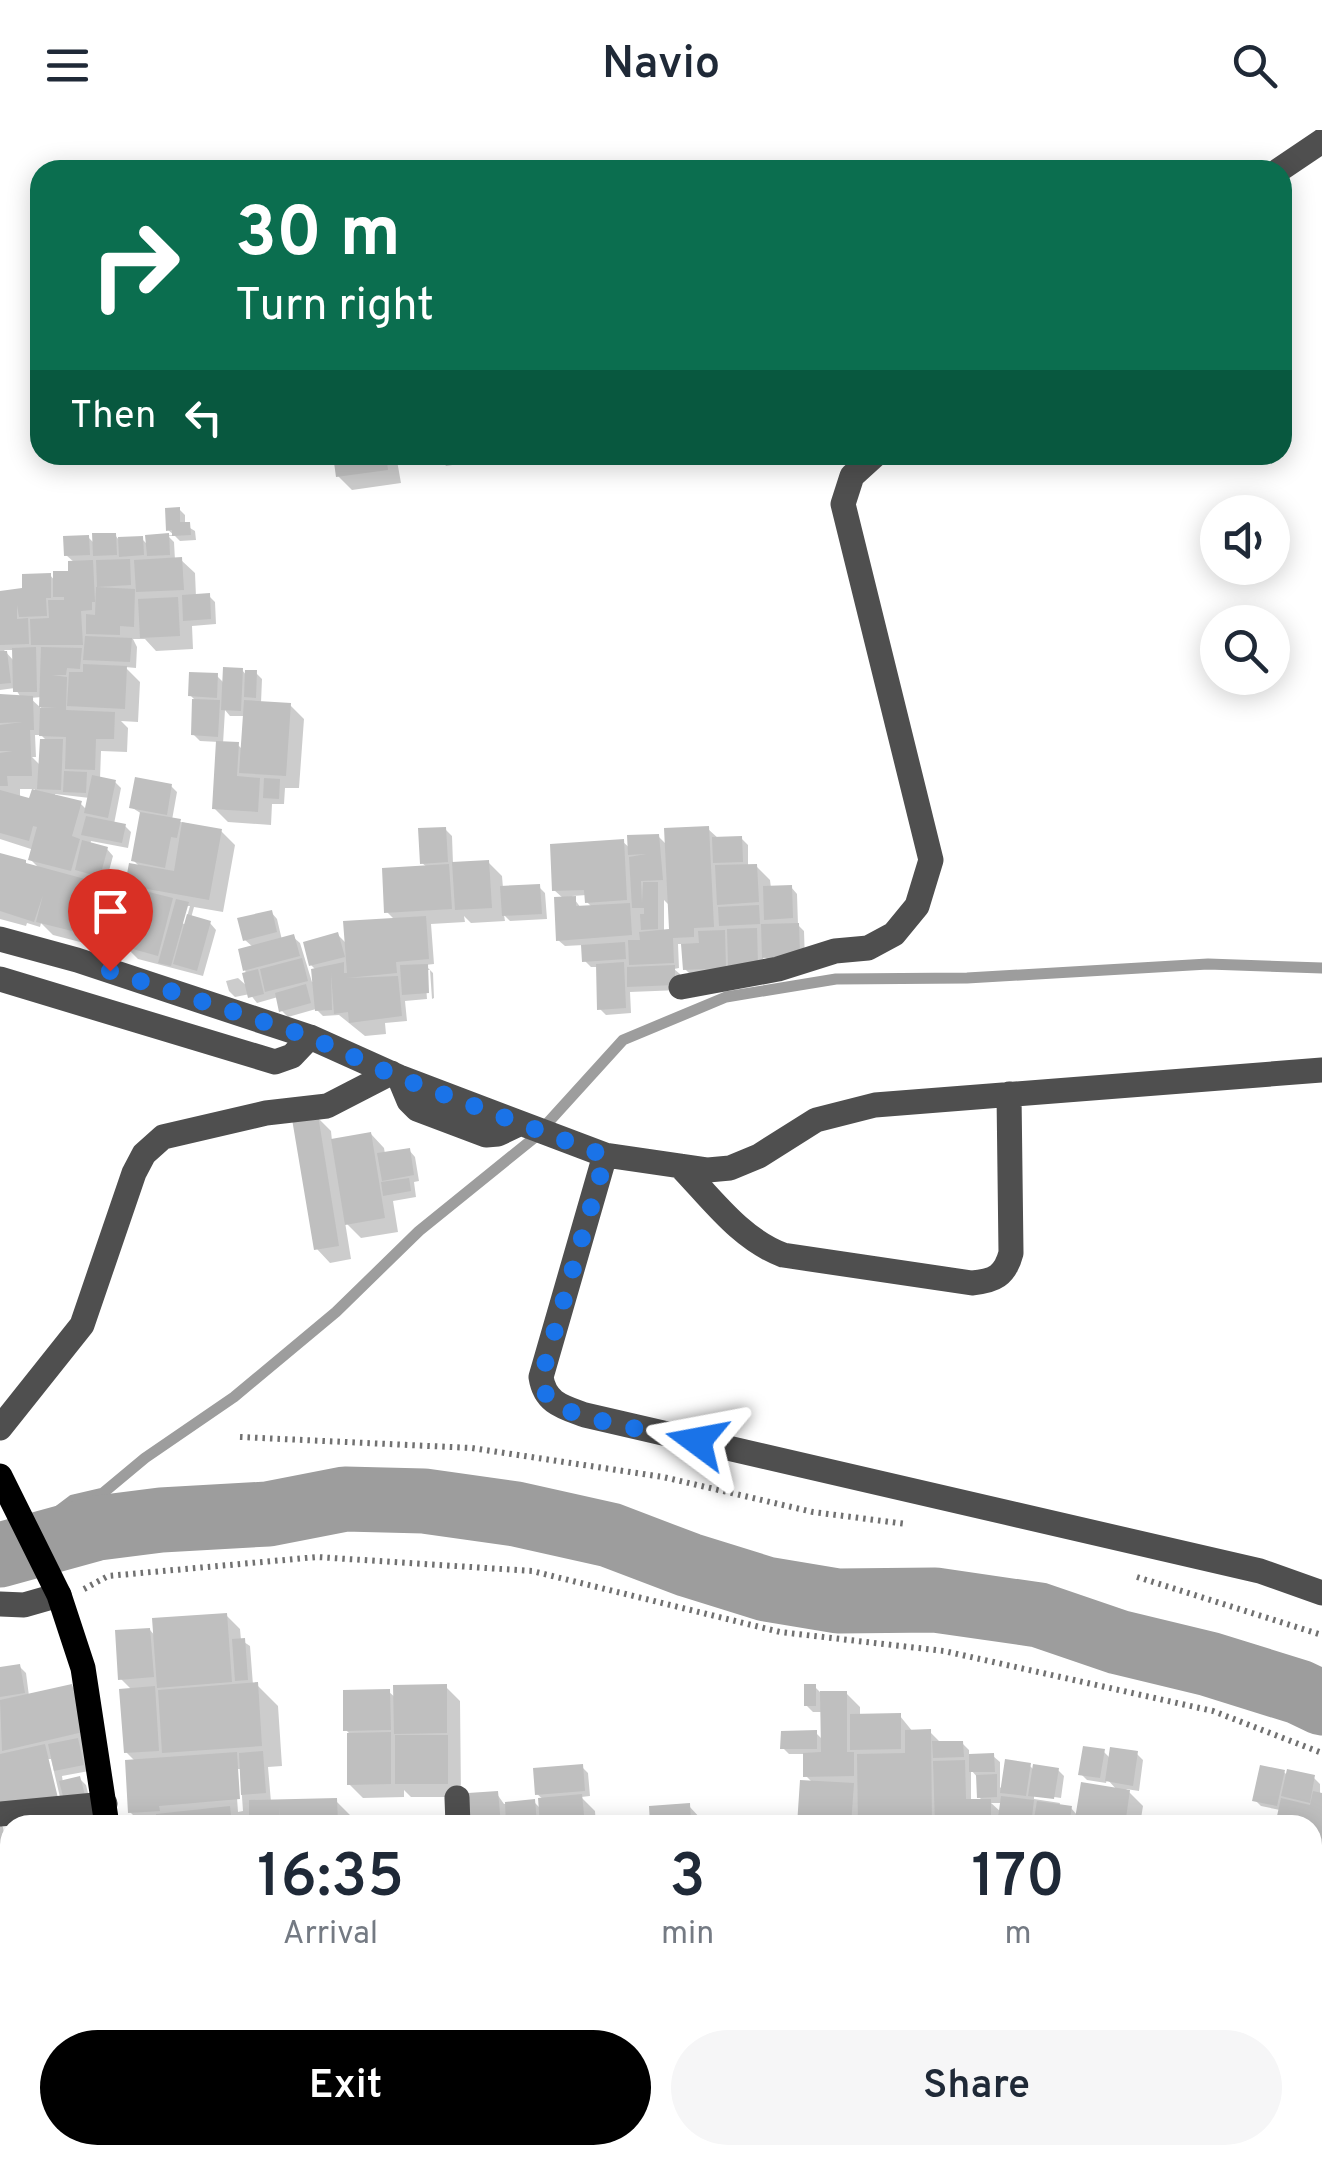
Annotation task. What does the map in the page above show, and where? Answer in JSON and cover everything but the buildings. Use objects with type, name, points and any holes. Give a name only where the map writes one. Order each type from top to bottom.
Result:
[{"type":"main road","points":[[0,1476],[57,1592],[88,1686],[106,1814]]},
{"type":"street","points":[[1292,161],[1322,140]]},
{"type":"street","points":[[681,987],[778,969],[835,951],[868,948],[894,934],[917,906],[931,860],[843,504],[852,476],[864,465]]},
{"type":"street","points":[[0,939],[78,960],[310,1037],[394,1075],[595,1152],[708,1170],[730,1168],[758,1156],[816,1120],[876,1105],[1322,1070]]},
{"type":"street","points":[[65,998],[78,960]]},
{"type":"street","points":[[0,979],[276,1062],[292,1056],[310,1037]]},
{"type":"street","points":[[0,1428],[82,1325],[134,1173],[144,1154],[162,1137],[266,1113],[327,1106],[394,1075]]},
{"type":"street","points":[[680,1166],[743,1232],[772,1251],[972,1283],[993,1281],[1003,1272],[1011,1253],[1010,1094]]},
{"type":"street","points":[[595,1152],[541,1378],[546,1395],[555,1404],[585,1415],[1260,1571],[1322,1594]]},
{"type":"street","points":[[0,1604],[24,1605],[57,1592]]},
{"type":"street","points":[[457,1798],[458,1815]]},
{"type":"street","points":[[0,1814],[106,1814]]},
{"type":"path","points":[[240,1437],[472,1448],[663,1477],[813,1512],[908,1524]]},
{"type":"path","points":[[57,1592],[108,1576],[317,1557],[532,1572],[780,1632],[944,1652],[1212,1711],[1322,1753]]},
{"type":"path","points":[[1136,1577],[1322,1636]]},
{"type":"waterway","points":[[0,1555],[73,1500],[103,1493],[145,1458],[234,1397],[336,1312],[419,1231],[534,1138],[623,1040],[726,997],[836,979],[967,978],[1208,964],[1322,968]]},
{"type":"waterway","points":[[0,1555],[98,1528],[268,1514],[345,1499],[424,1501],[516,1514],[610,1535],[766,1589],[838,1601],[935,1600],[1039,1615],[1118,1642],[1209,1664],[1322,1703]]},
{"type":"route","points":[[110,971],[310,1037],[398,1077],[606,1156],[542,1385],[555,1404],[585,1415],[697,1441]]}]
